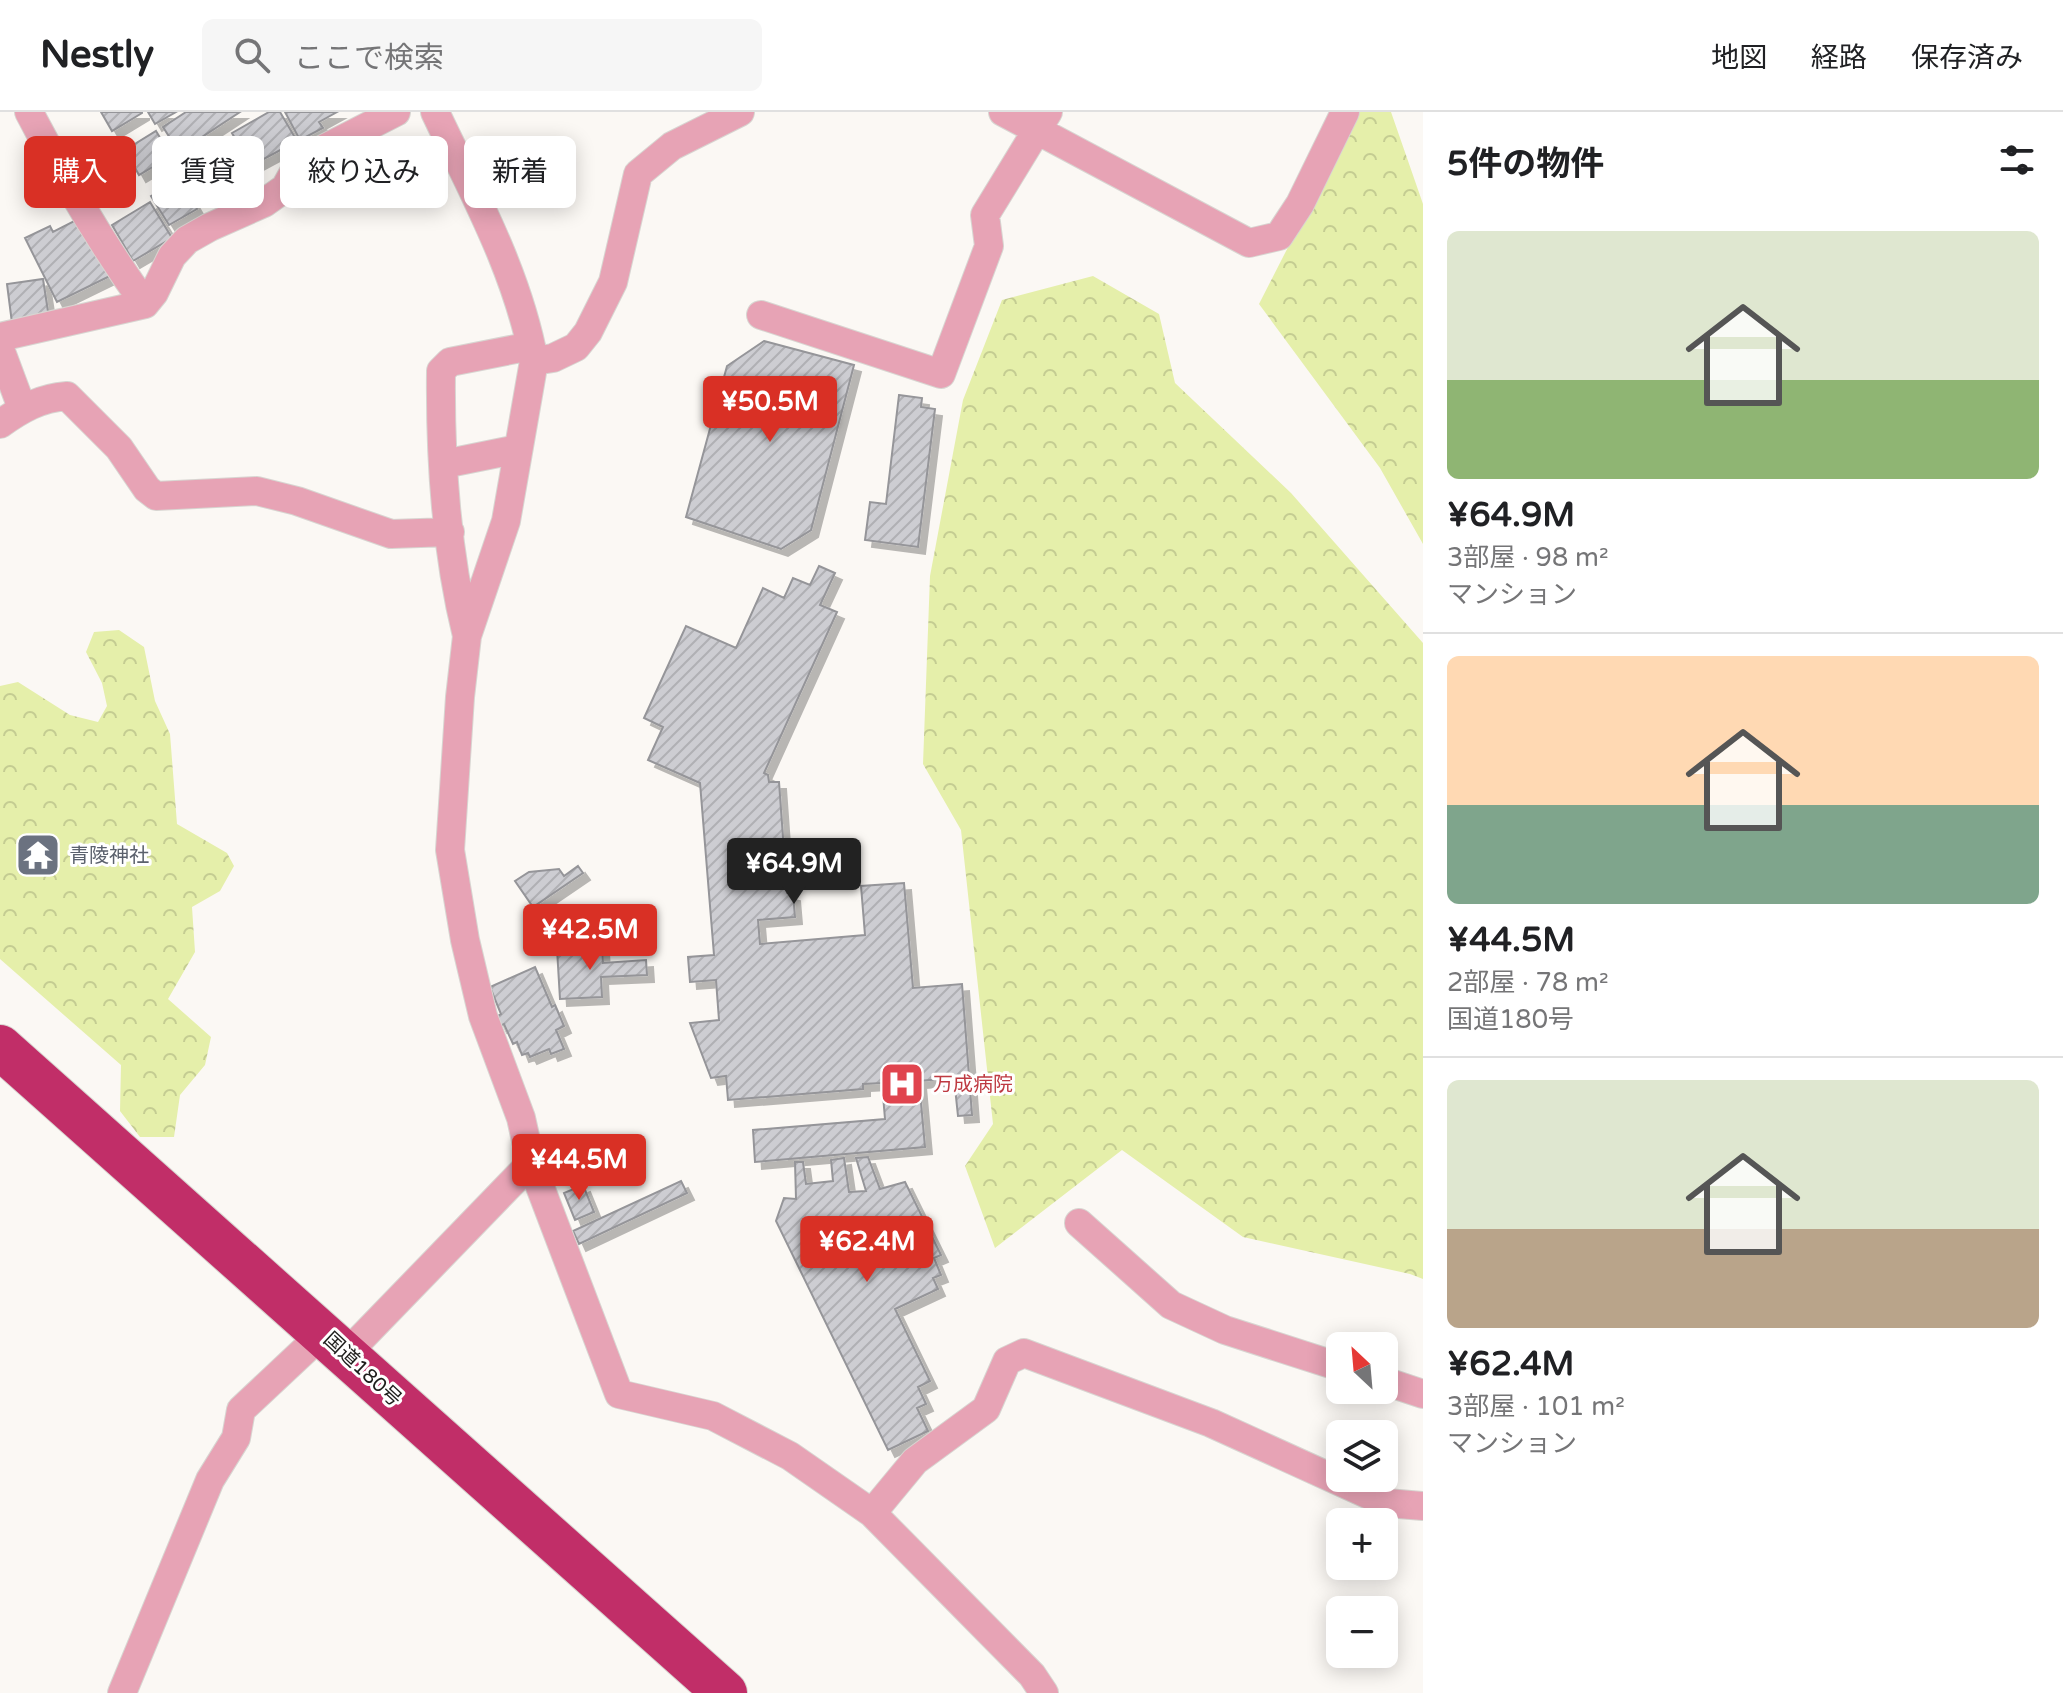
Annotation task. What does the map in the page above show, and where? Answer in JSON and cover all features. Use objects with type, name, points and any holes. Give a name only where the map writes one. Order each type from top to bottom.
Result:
[{"type":"highway","name":"国道180号","points":[[0,1047],[725,1693]]},
{"type":"street","points":[[29,112],[121,270],[145,304]]},
{"type":"street","points":[[0,337],[145,304],[154,293],[172,256],[187,240],[274,196],[285,188],[300,161],[396,112]]},
{"type":"street","points":[[435,112],[501,253],[533,353],[506,521],[467,636],[450,850],[465,940],[483,1016],[521,1118],[531,1163],[619,1394],[713,1416],[790,1456],[872,1513],[1032,1675],[1044,1693]]},
{"type":"street","points":[[467,636],[459,603],[440,431],[441,371],[450,362],[533,353],[553,358],[576,347],[588,332],[613,282],[638,174],[672,146],[740,112]]},
{"type":"street","points":[[1003,112],[1042,122],[1249,243],[1279,236],[1300,204],[1336,115]]},
{"type":"street","points":[[761,315],[941,374],[989,246],[985,215],[1042,122]]},
{"type":"street","points":[[0,349],[11,416],[52,397],[67,396],[119,448],[147,489],[156,496],[257,491],[297,501],[391,534],[450,532]]},
{"type":"street","points":[[444,464],[518,449]]},
{"type":"street","points":[[122,1693],[210,1480],[236,1438],[241,1410],[335,1343],[531,1163]]},
{"type":"street","points":[[1079,1223],[1171,1305],[1225,1330],[1326,1362]]},
{"type":"street","points":[[872,1513],[915,1461],[986,1409],[1007,1361],[1024,1353],[1211,1423],[1387,1503],[1423,1506]]},
{"type":"street","points":[[1398,1386],[1423,1394]]},
{"type":"green space","points":[[1357,112],[1391,112],[1423,204],[1423,544],[1380,468],[1259,304]]},
{"type":"green space","points":[[1093,276],[1159,314],[1175,383],[1291,493],[1423,643],[1423,1279],[1243,1237],[1122,1150],[995,1248],[965,1166],[993,1124],[961,830],[923,764],[930,576],[963,400],[1002,300]]},
{"type":"green space","points":[[119,630],[144,647],[155,701],[170,734],[177,824],[227,853],[234,866],[220,891],[192,907],[195,952],[168,999],[211,1037],[205,1065],[180,1095],[174,1137],[140,1137],[120,1111],[121,1065],[0,959],[0,686],[18,682],[70,715],[98,722],[107,706],[102,683],[86,652],[94,632]]},
{"type":"building","points":[[101,112],[142,112],[142,113],[112,131]]},
{"type":"building","points":[[148,112],[176,112],[155,124]]},
{"type":"building","points":[[186,112],[240,112],[203,136],[169,136],[163,127]]},
{"type":"building","points":[[269,112],[280,112],[294,136],[280,136],[280,150],[264,159],[264,136],[234,136],[232,133]]},
{"type":"building","points":[[285,112],[337,112],[319,122],[323,128],[308,136],[298,136]]},
{"type":"building","points":[[156,131],[159,136],[152,136],[152,167],[139,175],[136,170],[136,143]]},
{"type":"building","points":[[150,202],[172,238],[133,261],[112,225]]},
{"type":"building","points":[[158,208],[196,208],[197,209],[169,225]]},
{"type":"building","points":[[84,216],[114,274],[57,302],[25,238],[50,226],[53,232]]},
{"type":"building","points":[[43,279],[49,318],[12,323],[7,284]]},
{"type":"building","points":[[764,341],[854,365],[811,530],[781,549],[686,517],[727,366]]},
{"type":"building","points":[[899,395],[922,398],[921,407],[935,409],[918,547],[865,540],[870,502],[886,504]]},
{"type":"building","points":[[819,566],[835,573],[820,605],[837,612],[764,773],[768,775],[769,782],[779,782],[787,893],[793,894],[795,917],[758,920],[760,944],[865,935],[861,886],[904,883],[913,988],[962,984],[972,1115],[958,1116],[954,1078],[919,1081],[925,1147],[755,1162],[753,1130],[885,1119],[882,1083],[863,1084],[863,1089],[728,1100],[726,1076],[711,1078],[690,1023],[719,1020],[716,980],[690,982],[688,957],[714,955],[700,783],[648,760],[663,727],[644,718],[686,626],[736,648],[763,588],[784,598],[793,578],[810,585]]},
{"type":"building","points":[[578,866],[583,873],[533,907],[515,881],[529,872],[559,869],[564,876]]},
{"type":"building","points":[[602,946],[603,963],[646,960],[647,975],[601,977],[602,997],[560,999],[557,949]]},
{"type":"building","points":[[535,967],[564,1026],[556,1030],[564,1049],[551,1054],[549,1049],[530,1057],[528,1053],[522,1055],[504,1024],[500,1026],[496,1017],[501,1014],[490,987]]},
{"type":"building","points":[[868,1157],[880,1189],[905,1182],[941,1255],[934,1258],[941,1275],[933,1278],[938,1289],[895,1309],[930,1381],[918,1387],[926,1404],[917,1408],[928,1431],[888,1450],[776,1221],[784,1198],[796,1199],[795,1162],[803,1162],[806,1184],[833,1181],[831,1160],[844,1158],[849,1192],[866,1191],[856,1158]]},
{"type":"building","points":[[681,1181],[687,1193],[579,1244],[573,1231]]},
{"type":"building","points":[[583,1185],[594,1212],[575,1220],[564,1193]]},
{"type":"place","name":"青陵神社","points":[[38,855]]},
{"type":"place","name":"万成病院","points":[[902,1084]]}]
